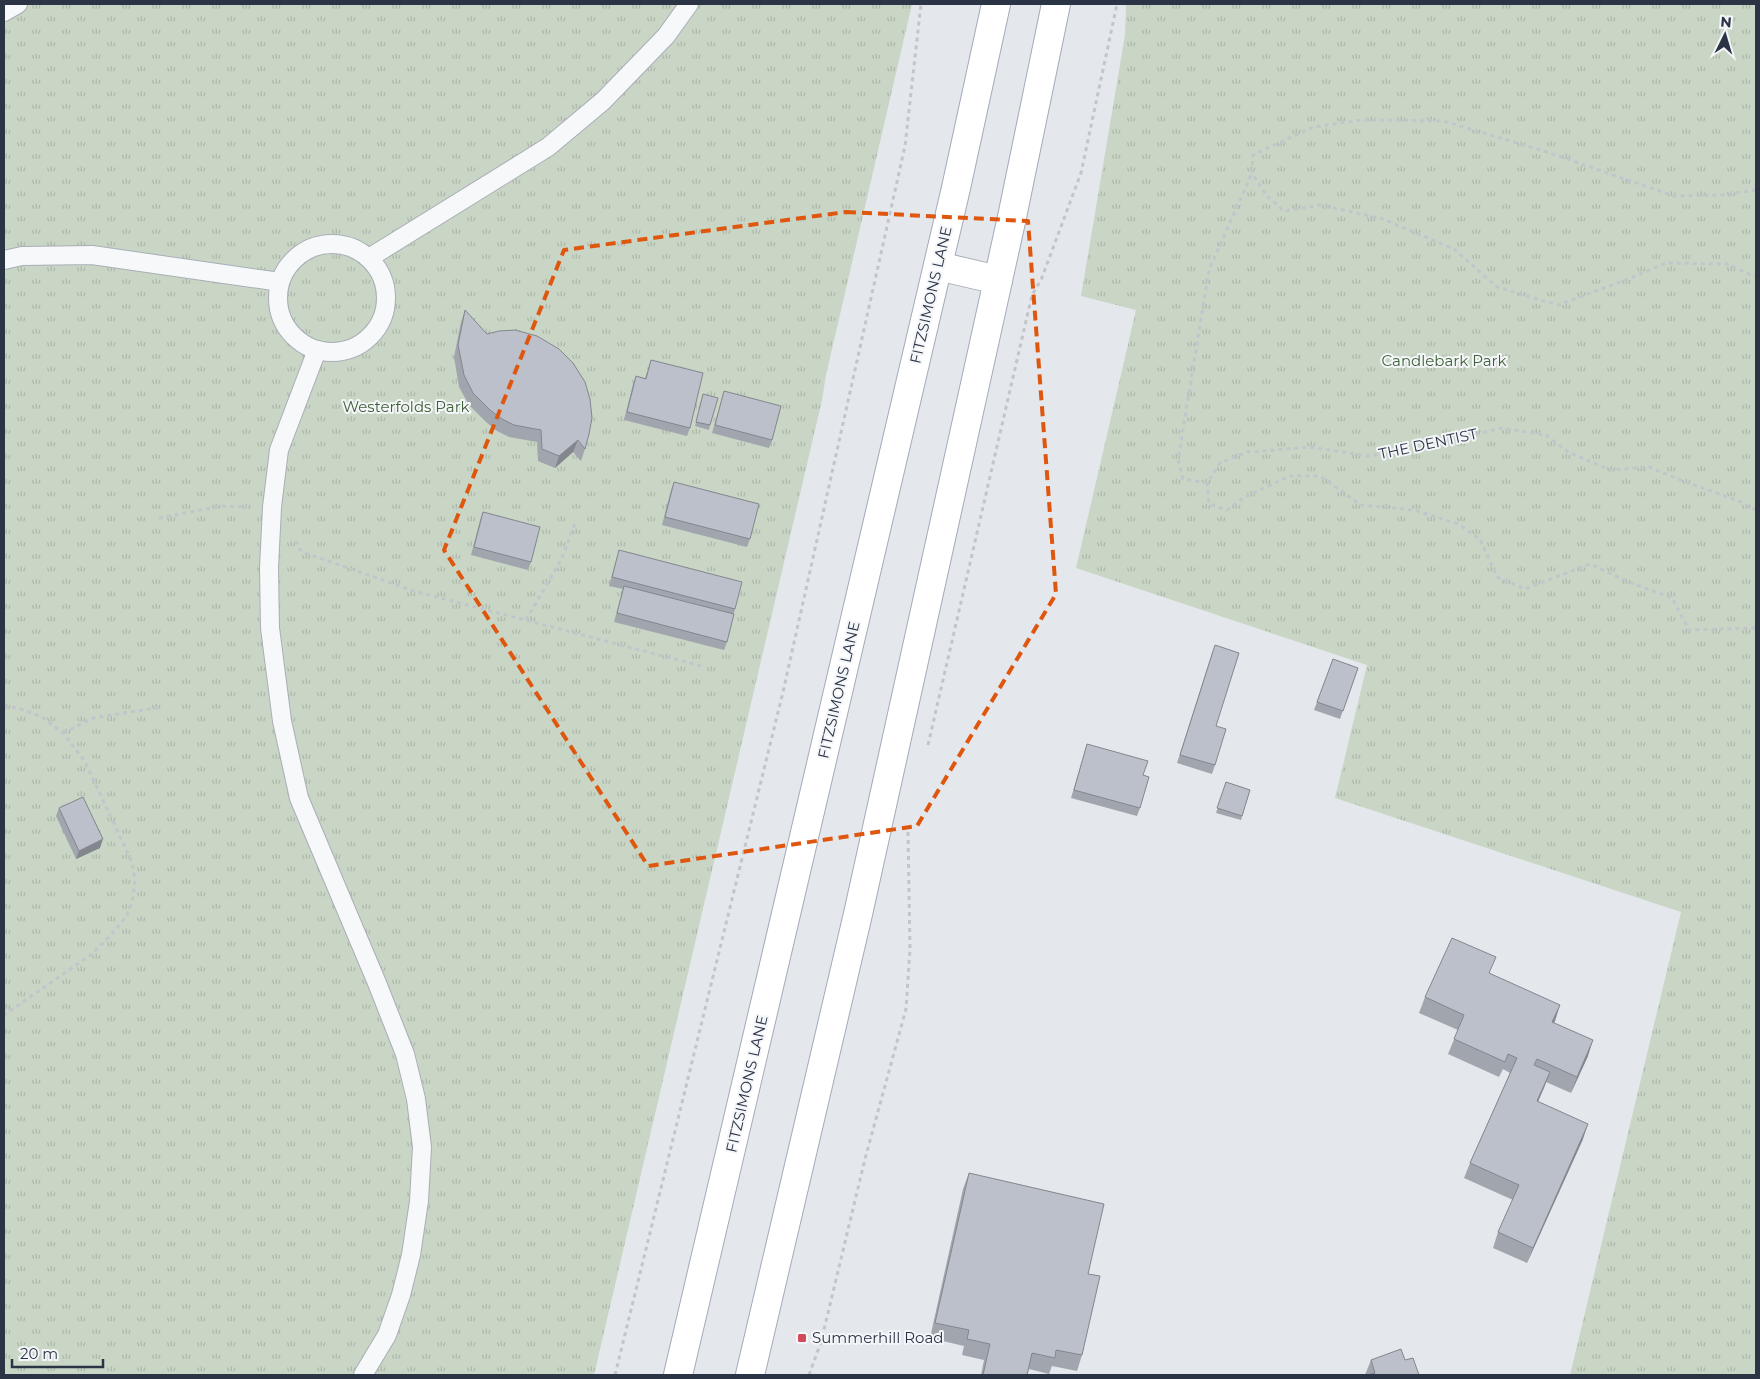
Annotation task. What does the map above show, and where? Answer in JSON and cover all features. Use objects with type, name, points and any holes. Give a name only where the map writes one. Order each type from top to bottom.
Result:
[{"type":"main road","name":"FITZSIMONS LANE","points":[[678,1375],[938,266],[996,4]]},
{"type":"main road","points":[[750,1375],[858,914],[998,280],[1056,4]]},
{"type":"main road","points":[[938,266],[998,280]]},
{"type":"lane","points":[[4,12],[18,4]]},
{"type":"lane","points":[[369,258],[548,147],[603,101],[666,36],[689,4]]},
{"type":"lane","points":[[338,245],[356,250],[369,258],[380,273],[386,299],[383,317],[373,333],[365,341],[349,350],[330,352],[317,350],[300,342],[292,335],[282,319],[279,310],[278,291],[280,282],[289,265],[302,253],[320,246],[338,245]]},
{"type":"lane","points":[[4,260],[22,256],[92,255],[280,282]]},
{"type":"lane","points":[[317,350],[279,450],[272,507],[269,568],[270,628],[282,721],[299,798],[405,1054],[416,1100],[422,1147],[419,1201],[411,1255],[401,1295],[386,1335],[363,1375]]},
{"type":"path","points":[[615,1375],[783,692],[905,146],[921,4]]},
{"type":"path","points":[[926,753],[1032,295],[1041,280],[1081,173],[1117,4]]},
{"type":"path","points":[[1756,190],[1722,195],[1674,196],[1542,150],[1443,121],[1362,120],[1313,127],[1253,155],[1252,173],[1209,270],[1178,460],[1183,479],[1207,483],[1209,504],[1228,510],[1246,497],[1290,476],[1320,476],[1362,506],[1414,510],[1458,524],[1480,539],[1497,577],[1525,590],[1590,564],[1631,584],[1672,598],[1689,630],[1756,628]]},
{"type":"path","points":[[1252,173],[1267,196],[1284,211],[1321,204],[1383,219],[1454,249],[1497,287],[1558,305],[1666,263],[1727,264],[1756,277]]},
{"type":"path","name":"THE DENTIST","points":[[1207,483],[1220,463],[1247,452],[1310,447],[1368,456],[1429,446],[1501,428],[1546,435],[1568,452],[1610,470],[1650,467],[1739,501],[1756,510]]},
{"type":"path","points":[[158,518],[221,506],[272,507]]},
{"type":"path","points":[[526,620],[558,567],[575,523]]},
{"type":"path","points":[[295,538],[298,548],[305,553],[369,577],[414,591],[705,667]]},
{"type":"path","points":[[4,706],[18,708],[42,717],[63,732],[84,760],[132,862],[135,882],[132,902],[126,917],[110,936],[92,954],[4,1014]]},
{"type":"path","points":[[63,732],[92,718],[162,707]]},
{"type":"path","points":[[809,1375],[821,1342],[865,1159],[906,1009],[910,950],[908,831]]},
{"type":"highlighted area","points":[[846,212],[1028,221],[1056,594],[917,826],[648,866],[444,550],[564,250]]},
{"type":"green space","name":"Westerfolds Park","points":[[4,4],[912,4],[826,375],[822,400],[594,1375],[4,1375]]},
{"type":"green space","name":"Candlebark Park","points":[[1126,4],[1756,4],[1756,1375],[1570,1375],[1681,912],[1335,798],[1367,665],[1076,568],[1136,310],[1081,296],[1125,35]]},
{"type":"building","points":[[465,310],[487,334],[515,330],[537,336],[559,349],[573,363],[585,382],[590,399],[592,418],[585,449],[578,440],[559,456],[542,449],[541,430],[514,425],[502,419],[473,393],[464,375],[458,345]]},
{"type":"building","points":[[651,360],[703,373],[690,428],[627,412],[636,376],[646,379]]},
{"type":"building","points":[[724,391],[781,406],[772,440],[715,425]]},
{"type":"building","points":[[703,394],[718,398],[710,425],[696,422]]},
{"type":"building","points":[[674,482],[759,504],[750,539],[665,517]]},
{"type":"building","points":[[483,512],[540,527],[531,562],[474,547]]},
{"type":"building","points":[[619,550],[742,582],[735,609],[612,577]]},
{"type":"building","points":[[624,586],[734,614],[727,642],[617,613]]},
{"type":"building","points":[[1215,645],[1239,653],[1216,726],[1226,729],[1215,765],[1180,755]]},
{"type":"building","points":[[1333,659],[1358,668],[1343,711],[1317,702]]},
{"type":"building","points":[[1087,744],[1148,761],[1143,775],[1149,777],[1140,808],[1074,790]]},
{"type":"building","points":[[1226,782],[1250,790],[1242,816],[1217,808]]},
{"type":"building","points":[[83,797],[103,839],[79,851],[59,808]]},
{"type":"building","points":[[1452,938],[1496,957],[1489,973],[1560,1005],[1552,1022],[1593,1040],[1577,1077],[1537,1059],[1534,1065],[1550,1072],[1537,1101],[1588,1124],[1533,1248],[1498,1232],[1519,1185],[1470,1163],[1517,1058],[1508,1054],[1505,1062],[1454,1039],[1464,1015],[1425,997]]},
{"type":"building","points":[[969,1173],[1104,1204],[1088,1274],[1100,1276],[1082,1355],[1056,1350],[1055,1358],[1032,1353],[1027,1375],[983,1375],[990,1344],[967,1339],[969,1330],[935,1323]]},
{"type":"building","points":[[1401,1349],[1405,1360],[1413,1358],[1419,1375],[1368,1375],[1375,1373],[1371,1360]]},
{"type":"place","name":"Summerhill Road","points":[[802,1338]]}]
